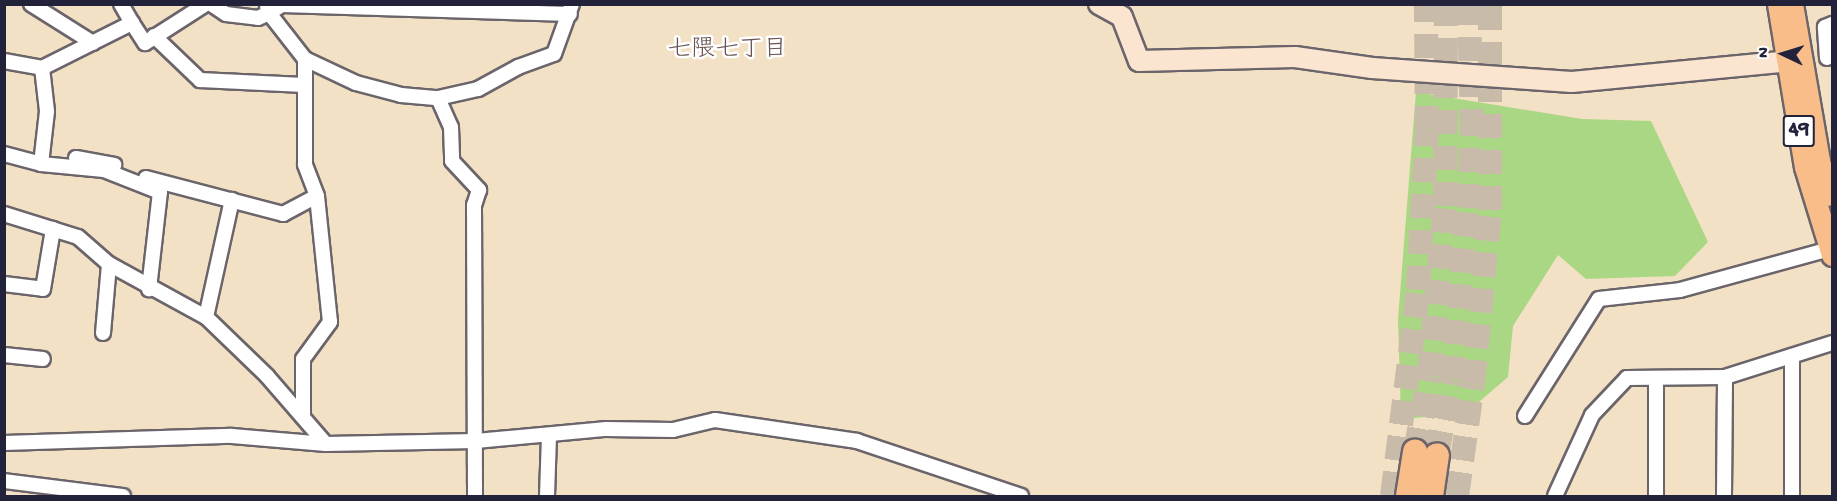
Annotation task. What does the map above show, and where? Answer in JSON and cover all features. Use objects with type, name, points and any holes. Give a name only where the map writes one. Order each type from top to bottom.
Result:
[{"type":"highway","points":[[1408,496],[1426,454],[1431,496]]},
{"type":"main road","name":"49","points":[[1778,4],[1796,60],[1819,161],[1833,208]]},
{"type":"main road","name":"49","points":[[1792,4],[1805,167],[1831,252]]},
{"type":"street","points":[[32,4],[93,43]]},
{"type":"street","points":[[121,4],[145,43],[204,5],[226,14],[258,18],[268,9],[282,5],[571,9],[554,54],[518,67],[478,89],[438,98],[401,95],[356,83],[305,59],[268,9]]},
{"type":"street","points":[[1099,4],[1122,17],[1139,60],[1295,57],[1372,68],[1572,82],[1796,60],[1830,60],[1825,27],[1833,24]]},
{"type":"street","points":[[4,61],[42,68],[132,23]]},
{"type":"street","points":[[154,36],[200,80],[304,85]]},
{"type":"street","points":[[303,417],[303,359],[330,321],[317,196],[305,164],[308,117],[304,85],[305,59]]},
{"type":"street","points":[[41,164],[47,111],[42,68]]},
{"type":"street","points":[[438,98],[451,126],[452,161],[479,190],[474,205],[475,496]]},
{"type":"street","points":[[4,154],[41,164],[104,170],[160,192],[149,289]]},
{"type":"street","points":[[76,158],[106,161],[157,183],[182,184],[232,201],[283,214],[317,196]]},
{"type":"street","points":[[206,317],[232,201]]},
{"type":"street","points":[[4,214],[78,237],[109,264],[149,289],[206,317],[267,376],[326,444]]},
{"type":"street","points":[[4,284],[44,289],[53,229]]},
{"type":"street","points":[[1526,416],[1599,299],[1680,290],[1831,252]]},
{"type":"street","points":[[103,333],[109,264]]},
{"type":"street","points":[[1555,496],[1592,415],[1628,378],[1725,377],[1833,343]]},
{"type":"street","points":[[4,355],[43,359]]},
{"type":"street","points":[[1792,356],[1792,496]]},
{"type":"street","points":[[1724,496],[1725,377]]},
{"type":"street","points":[[1656,378],[1656,496]]},
{"type":"street","points":[[4,443],[232,436],[326,444],[476,441],[606,429],[673,430],[715,420],[757,424],[857,441],[1021,496]]},
{"type":"street","points":[[547,496],[549,435]]},
{"type":"street","points":[[4,481],[123,496]]},
{"type":"green space","points":[[1416,92],[1582,119],[1651,121],[1708,242],[1675,276],[1586,279],[1558,255],[1513,326],[1508,377],[1465,414],[1401,419],[1398,319]]},
{"type":"tunnel","points":[[1392,496],[1418,290],[1427,130],[1426,4]]},
{"type":"tunnel","points":[[1415,452],[1429,376],[1445,206],[1446,4]]},
{"type":"tunnel","points":[[1437,455],[1451,380],[1468,208],[1472,133],[1469,4]]},
{"type":"tunnel","points":[[1457,496],[1473,384],[1490,210],[1490,4]]},
{"type":"district","name":"七隈七丁目","points":[[727,51]]}]
